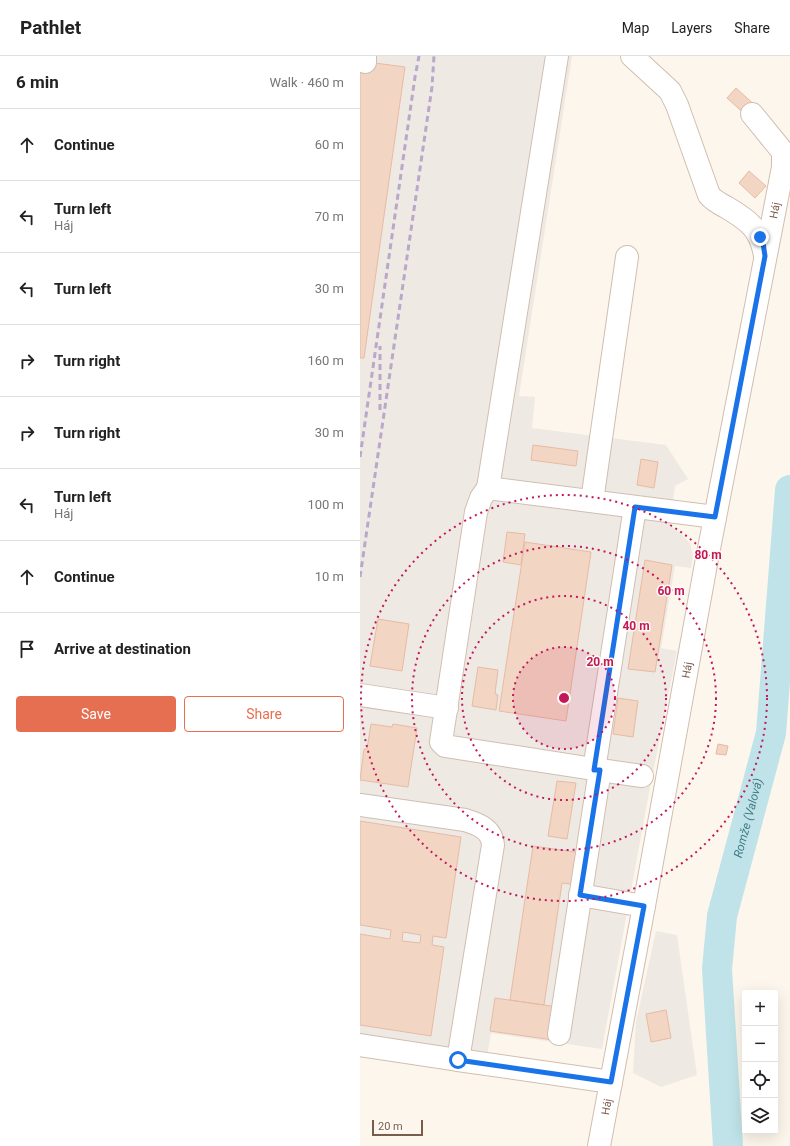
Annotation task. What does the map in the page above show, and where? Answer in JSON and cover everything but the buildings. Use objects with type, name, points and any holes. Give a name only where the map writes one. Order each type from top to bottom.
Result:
[{"type":"street","points":[[557,56],[488,488],[481,498],[476,512],[442,742],[445,746],[642,776]]},
{"type":"street","points":[[632,56],[670,92],[677,105],[709,195],[752,225],[763,243],[765,256]]},
{"type":"street","name":"Háj","points":[[599,1146],[715,517],[783,167],[782,152],[752,114]]},
{"type":"street","points":[[592,501],[627,257]]},
{"type":"street","points":[[488,488],[715,517]]},
{"type":"street","points":[[559,1034],[635,507]]},
{"type":"street","points":[[360,695],[447,708]]},
{"type":"street","points":[[360,805],[465,820],[485,828],[493,840],[458,1060]]},
{"type":"street","points":[[580,895],[644,906]]},
{"type":"street","points":[[360,1045],[611,1082]]},
{"type":"shaded area","points":[[360,56],[572,56],[519,396],[535,397],[532,428],[666,445],[688,479],[675,486],[670,525],[690,543],[693,556],[691,568],[675,566],[661,648],[677,651],[648,798],[602,1049],[491,1033],[484,1074],[360,1057]]},
{"type":"shaded area","points":[[656,931],[677,935],[697,1075],[661,1087],[633,1073],[636,1022]]},
{"type":"waterway","name":"Romže (Valová)","points":[[728,1146],[717,969],[722,916],[771,733],[790,490]]},
{"type":"railway","points":[[360,457],[419,56]]},
{"type":"railway","points":[[360,577],[432,87],[434,56]]},
{"type":"railway","points":[[380,346],[380,410]]},
{"type":"route","points":[[458,1060],[611,1082],[644,906],[580,895],[600,770],[594,770],[635,507],[715,517],[765,256],[763,243],[760,237]]}]
